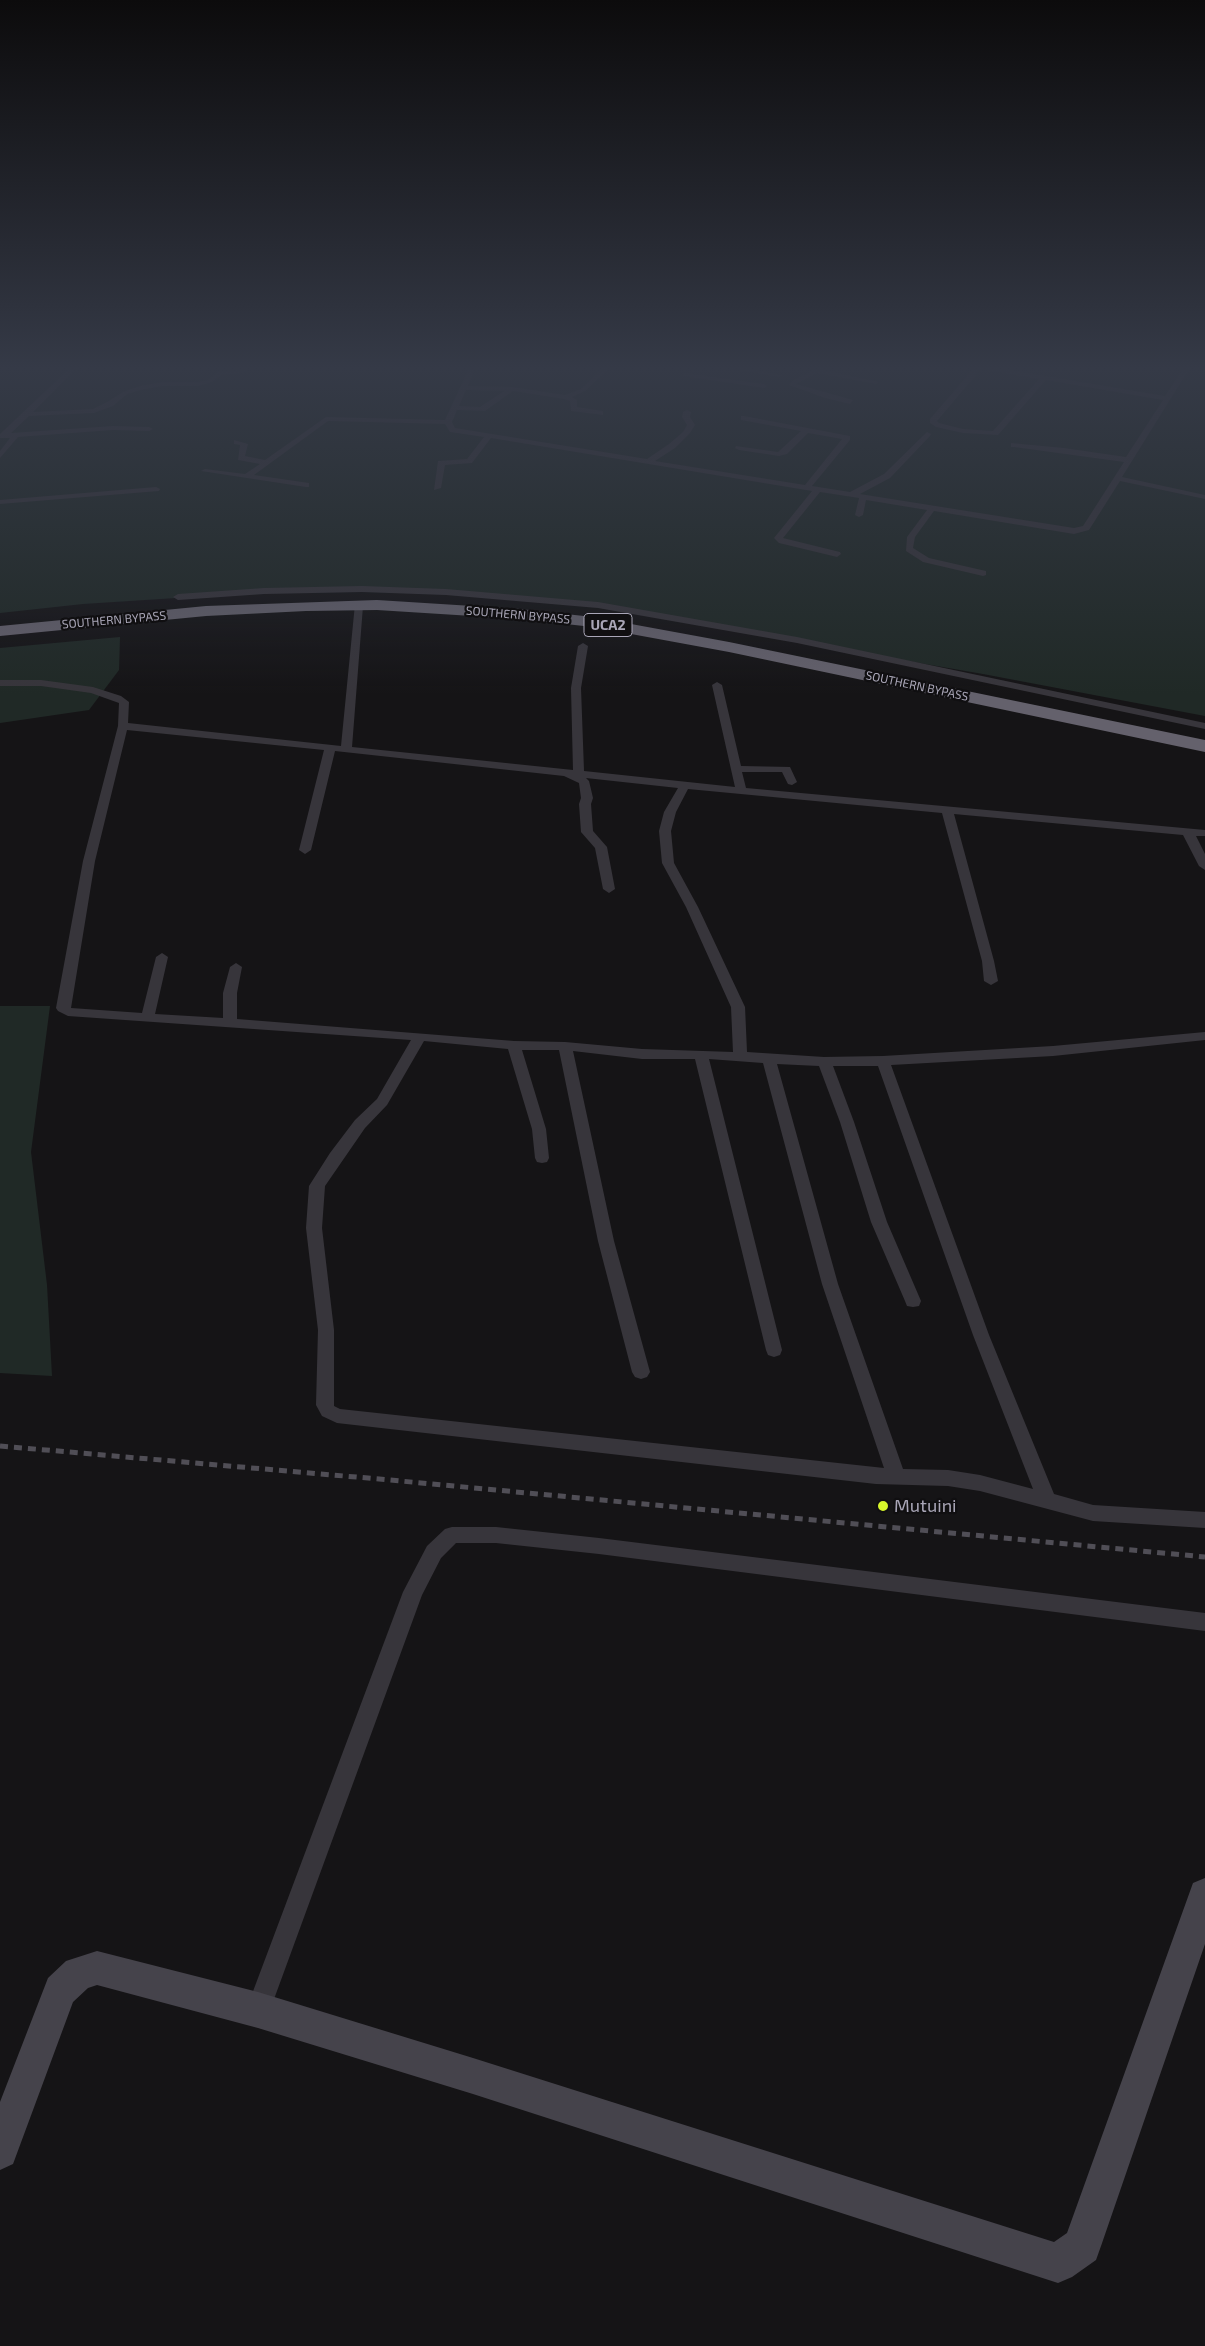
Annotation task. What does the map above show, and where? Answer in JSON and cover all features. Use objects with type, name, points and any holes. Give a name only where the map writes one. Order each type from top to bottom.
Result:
[{"type":"highway","name":"SOUTHERN BYPASS","points":[[0,624],[174,606],[258,601],[399,600],[493,604],[649,625],[1205,736]]},
{"type":"highway","name":"SOUTHERN BYPASS","points":[[0,631],[206,611],[358,606],[444,608],[592,622],[729,647],[1205,746]]},
{"type":"main road","points":[[0,2151],[60,1990],[78,1973],[97,1968],[258,2010],[473,2076],[1058,2264],[1082,2246],[1205,1895]]},
{"type":"street","points":[[244,475],[306,486]]},
{"type":"street","points":[[437,488],[439,475]]},
{"type":"street","points":[[734,475],[1074,531],[1086,528],[1120,475]]},
{"type":"street","points":[[807,487],[817,475]]},
{"type":"street","points":[[852,495],[887,475]]},
{"type":"street","points":[[1118,478],[1205,497]]},
{"type":"street","points":[[0,502],[156,489]]},
{"type":"street","points":[[818,489],[778,538],[782,541],[838,554]]},
{"type":"street","points":[[858,514],[864,497]]},
{"type":"street","points":[[932,508],[911,537],[909,550],[926,560],[983,573]]},
{"type":"street","points":[[178,597],[264,591],[362,589],[446,592],[598,605],[797,640],[1205,726]]},
{"type":"street","points":[[346,750],[358,606]]},
{"type":"street","points":[[579,774],[576,688],[583,646]]},
{"type":"street","points":[[0,682],[41,683],[93,690],[124,702],[123,726],[89,862],[63,1008],[72,1012],[420,1036],[514,1046],[565,1046],[642,1054],[701,1054],[824,1062],[883,1061],[1053,1050],[1205,1036]]},
{"type":"street","points":[[717,685],[741,791]]},
{"type":"street","points":[[123,726],[684,786],[1205,833]]},
{"type":"street","points":[[305,850],[330,748]]},
{"type":"street","points":[[736,769],[786,769],[792,782]]},
{"type":"street","points":[[566,773],[584,781],[587,798],[585,804],[587,832],[601,847],[609,889]]},
{"type":"street","points":[[684,786],[670,812],[665,831],[666,855],[738,1007],[740,1057]]},
{"type":"street","points":[[947,809],[988,961],[991,981]]},
{"type":"street","points":[[1188,832],[1205,866]]},
{"type":"street","points":[[148,1017],[162,957]]},
{"type":"street","points":[[230,1024],[230,993],[236,967]]},
{"type":"street","points":[[420,1036],[382,1102],[360,1124],[340,1150],[317,1186],[314,1204],[314,1228],[326,1330],[325,1405],[328,1411],[337,1416],[896,1477],[948,1478],[980,1483],[1093,1514],[1205,1520]]},
{"type":"street","points":[[514,1046],[539,1129],[542,1158]]},
{"type":"street","points":[[565,1046],[606,1241],[640,1372]]},
{"type":"street","points":[[701,1054],[774,1350]]},
{"type":"street","points":[[769,1059],[830,1284],[882,1430],[896,1477]]},
{"type":"street","points":[[883,1061],[981,1334],[1025,1450],[1047,1500]]},
{"type":"street","points":[[824,1062],[847,1122],[878,1222],[913,1300]]},
{"type":"street","points":[[258,2010],[413,1592],[434,1552],[452,1535],[496,1535],[590,1545],[1205,1622]]},
{"type":"shaded area","points":[[0,475],[1205,475],[1205,716],[983,674],[561,601],[331,588],[83,604],[0,613]]},
{"type":"shaded area","points":[[120,637],[119,670],[89,710],[0,723],[0,648]]},
{"type":"shaded area","points":[[0,1006],[50,1006],[31,1152],[47,1285],[52,1376],[0,1373]]},
{"type":"railway","points":[[0,1446],[390,1480],[1205,1557]]},
{"type":"place","name":"Mutuini","points":[[883,1506]]}]
